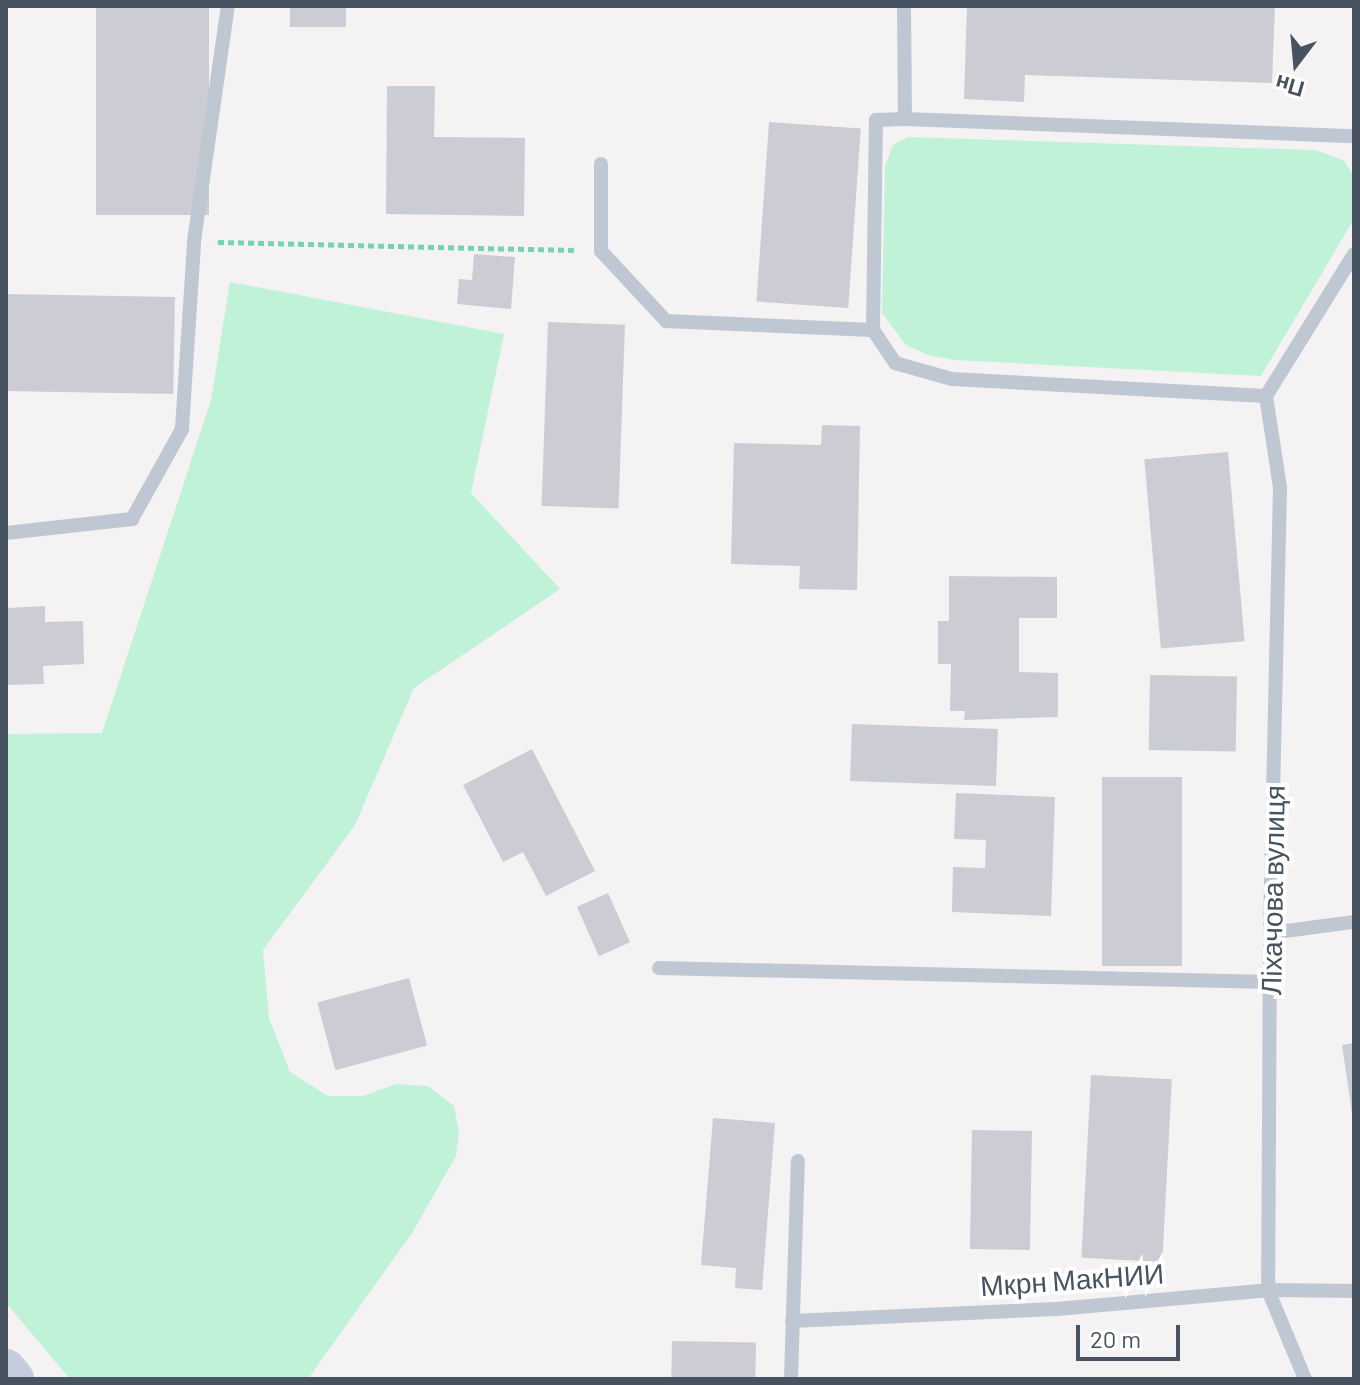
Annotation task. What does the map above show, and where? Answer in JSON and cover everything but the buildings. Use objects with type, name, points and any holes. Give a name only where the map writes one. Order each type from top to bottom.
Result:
[{"type":"street","points":[[6,1369],[14,1379]]},
{"type":"lane","points":[[6,533],[132,519],[182,429],[194,241],[228,6]]},
{"type":"lane","points":[[904,6],[905,119]]},
{"type":"lane","points":[[1354,136],[876,120],[873,330],[895,363],[952,379],[1266,396],[1354,254]]},
{"type":"lane","points":[[601,164],[601,251],[666,321],[873,330]]},
{"type":"lane","name":"Ліхачова вулиця","points":[[1266,396],[1280,488],[1270,933],[1268,1290],[1305,1379]]},
{"type":"lane","points":[[1270,933],[1354,922]]},
{"type":"lane","points":[[659,968],[1271,982]]},
{"type":"lane","points":[[791,1379],[798,1161]]},
{"type":"lane","name":"Мкрн МакНИИ","points":[[792,1321],[1057,1309],[1268,1290],[1354,1291]]},
{"type":"path","points":[[194,241],[601,251]]},
{"type":"green space","points":[[908,137],[1315,150],[1343,160],[1352,173],[1354,219],[1261,376],[954,360],[928,355],[906,345],[882,313],[885,166],[893,145]]},
{"type":"green space","points":[[230,282],[504,334],[471,493],[560,589],[414,688],[355,825],[263,950],[269,1018],[290,1072],[328,1096],[363,1096],[396,1084],[428,1086],[454,1106],[459,1133],[456,1156],[412,1233],[308,1379],[70,1379],[6,1303],[6,734],[102,733],[211,400]]}]
